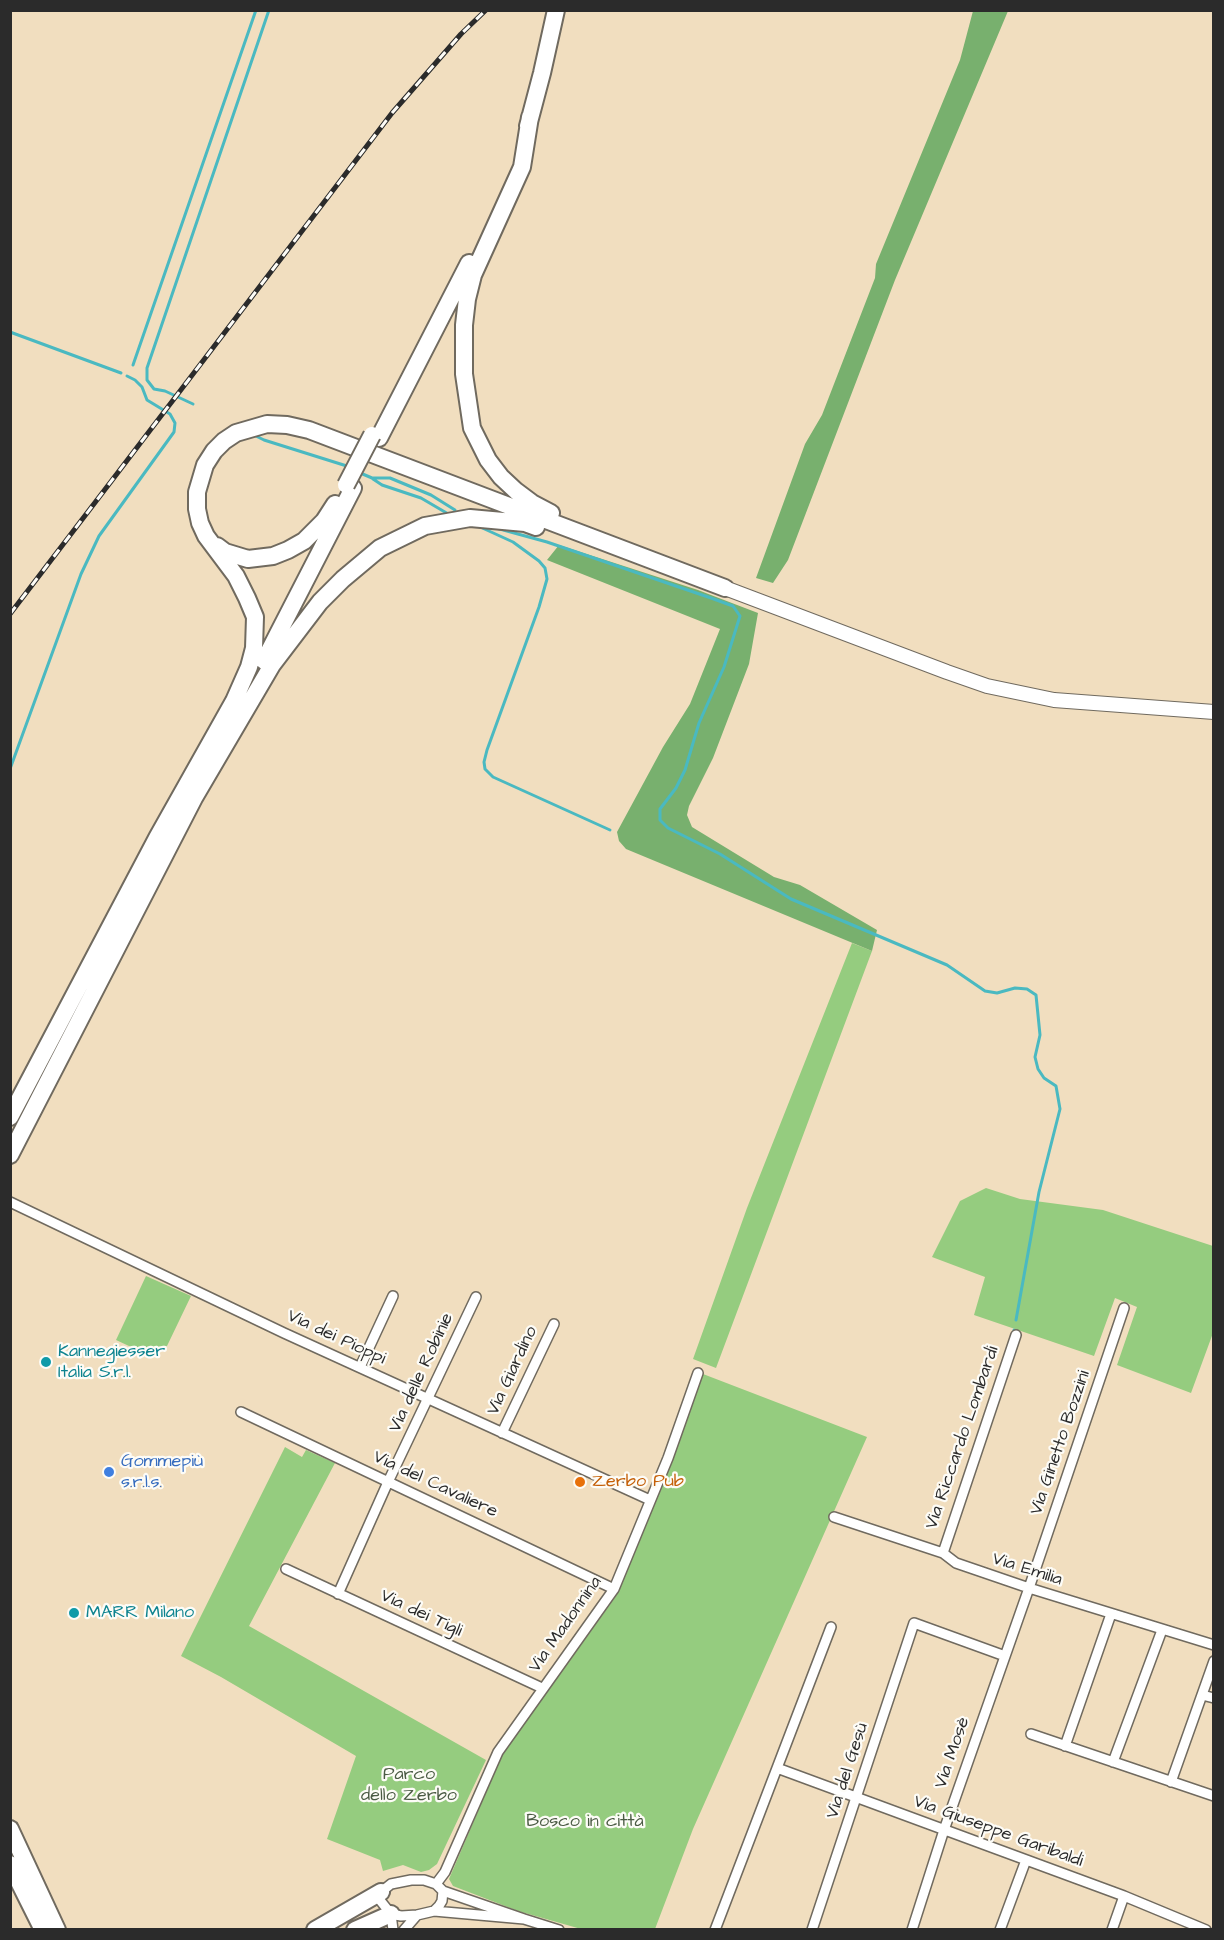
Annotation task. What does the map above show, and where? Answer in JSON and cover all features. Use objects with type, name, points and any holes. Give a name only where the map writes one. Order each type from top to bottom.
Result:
[{"type":"highway","points":[[10,1117],[285,622],[376,436],[396,406],[489,223],[519,153],[547,56],[556,10]]},
{"type":"highway","points":[[530,117],[522,167],[499,221],[480,257],[467,299],[463,357],[472,428],[488,460],[501,477],[532,503],[647,550],[689,574]]},
{"type":"highway","points":[[10,1155],[189,795],[249,667],[255,641],[255,617],[236,576],[206,536],[198,516],[197,492],[205,465],[224,441],[251,427],[267,424],[287,425],[330,438],[725,588]]},
{"type":"highway","points":[[206,536],[225,552],[248,559],[273,556],[288,550],[317,529],[350,487]]},
{"type":"highway","points":[[189,795],[272,665],[320,602],[368,557],[410,532],[425,526],[470,518],[525,523],[623,558],[689,574]]},
{"type":"highway","points":[[10,1829],[16,1860],[43,1929]]},
{"type":"highway","points":[[16,1860],[57,1929]]},
{"type":"highway","points":[[16,1860],[64,1929]]},
{"type":"highway","points":[[315,1929],[381,1892]]},
{"type":"highway","points":[[355,1929],[392,1922]]},
{"type":"main road","points":[[725,588],[987,686],[1064,701],[1214,712]]},
{"type":"street","name":"Via dei Pioppi","points":[[10,1202],[360,1367],[650,1500]]},
{"type":"street","points":[[360,1367],[393,1296]]},
{"type":"street","name":"Via delle Robinie","points":[[338,1594],[388,1482],[476,1297]]},
{"type":"street","name":"Via Ginetto Bozzini","points":[[1029,1588],[1124,1308]]},
{"type":"street","name":"Via Giardino","points":[[502,1432],[554,1324]]},
{"type":"street","name":"Via Riccardo Lombardi","points":[[943,1553],[1016,1335]]},
{"type":"street","name":"Via Madonnina","points":[[434,1911],[442,1900],[439,1888],[445,1872],[498,1752],[614,1589],[668,1458],[698,1372]]},
{"type":"street","name":"Via del Cavaliere","points":[[241,1412],[614,1589]]},
{"type":"street","name":"Via Emilia","points":[[834,1517],[943,1553],[956,1563],[1029,1588],[1214,1645]]},
{"type":"street","name":"Via dei Tigli","points":[[286,1569],[542,1688]]},
{"type":"street","name":"Via Mosè","points":[[912,1929],[944,1830],[1029,1588]]},
{"type":"street","points":[[1065,1746],[1112,1614]]},
{"type":"street","name":"Via del Gesù","points":[[812,1929],[914,1623],[1005,1656]]},
{"type":"street","points":[[715,1929],[831,1627]]},
{"type":"street","points":[[1113,1762],[1162,1630]]},
{"type":"street","points":[[1171,1782],[1214,1661]]},
{"type":"street","points":[[1202,1695],[1214,1698]]},
{"type":"street","points":[[1031,1734],[1214,1796]]},
{"type":"street","name":"Via Giuseppe Garibaldi","points":[[777,1768],[1124,1896],[1206,1929]]},
{"type":"street","points":[[1000,1929],[1026,1860]]},
{"type":"street","points":[[524,1920],[434,1911],[417,1916],[401,1916],[392,1922],[381,1902],[381,1892],[391,1884],[411,1880],[431,1881],[439,1888],[524,1920],[559,1929]]},
{"type":"street","points":[[1112,1929],[1124,1896]]},
{"type":"street","points":[[404,1929],[417,1916]]},
{"type":"green space","points":[[973,11],[1008,11],[895,280],[788,560],[773,583],[756,578],[805,444],[822,415],[875,278],[876,264],[960,60]]},
{"type":"green space","points":[[559,545],[698,590],[758,613],[749,664],[713,758],[689,806],[687,815],[692,827],[774,877],[800,885],[877,930],[872,951],[626,849],[619,841],[617,832],[663,747],[690,704],[720,629],[547,560]]},
{"type":"green space","points":[[852,943],[872,951],[716,1368],[693,1359],[747,1208]]},
{"type":"green space","points":[[986,1188],[1020,1199],[1103,1210],[1213,1246],[1213,1333],[1191,1393],[1117,1365],[1137,1307],[1115,1298],[1094,1356],[974,1315],[985,1277],[932,1257],[960,1201]]},
{"type":"green space","points":[[146,1276],[191,1296],[167,1346],[142,1352],[116,1340]]},
{"type":"green space","name":"Bosco in città","points":[[703,1374],[867,1437],[693,1829],[655,1929],[581,1929],[518,1911],[453,1886],[449,1879],[502,1755],[616,1596]]},
{"type":"green space","name":"Parco dello Zerbo","points":[[285,1447],[302,1457],[306,1450],[335,1463],[249,1626],[486,1760],[437,1864],[429,1870],[421,1872],[403,1865],[383,1871],[380,1860],[327,1839],[356,1756],[181,1656]]},
{"type":"waterway","points":[[133,365],[256,10]]},
{"type":"waterway","points":[[193,404],[165,391],[154,389],[147,380],[147,368],[269,10]]},
{"type":"waterway","points":[[10,332],[121,373]]},
{"type":"waterway","points":[[10,769],[81,574],[99,536],[174,432],[175,423],[170,414],[147,400],[142,387],[127,376]]},
{"type":"waterway","points":[[254,435],[350,467]]},
{"type":"waterway","points":[[358,472],[372,478],[390,478],[431,495],[455,510]]},
{"type":"waterway","points":[[373,479],[382,485],[421,498],[450,515]]},
{"type":"waterway","points":[[478,526],[513,542],[539,561],[545,568],[547,579],[487,750],[485,769],[493,777],[610,830]]},
{"type":"waterway","points":[[496,528],[547,542],[711,598],[733,606],[740,616],[724,667],[699,723],[685,770],[676,788],[660,809],[660,820],[668,828],[720,854],[791,899],[947,965],[985,991],[997,993],[1015,988],[1027,989],[1036,995],[1040,1035],[1035,1057],[1038,1069],[1044,1078],[1056,1086],[1060,1109],[1039,1192],[1016,1320]]},
{"type":"railway","points":[[10,614],[392,113],[461,34],[486,10]]},
{"type":"place","name":"Kannegiesser Italia S.r.l.","points":[[46,1362]]},
{"type":"place","name":"Gommepiù s.r.l.s.","points":[[109,1472]]},
{"type":"place","name":"Zerbo Pub","points":[[580,1482]]},
{"type":"place","name":"MARR Milano","points":[[74,1613]]}]
